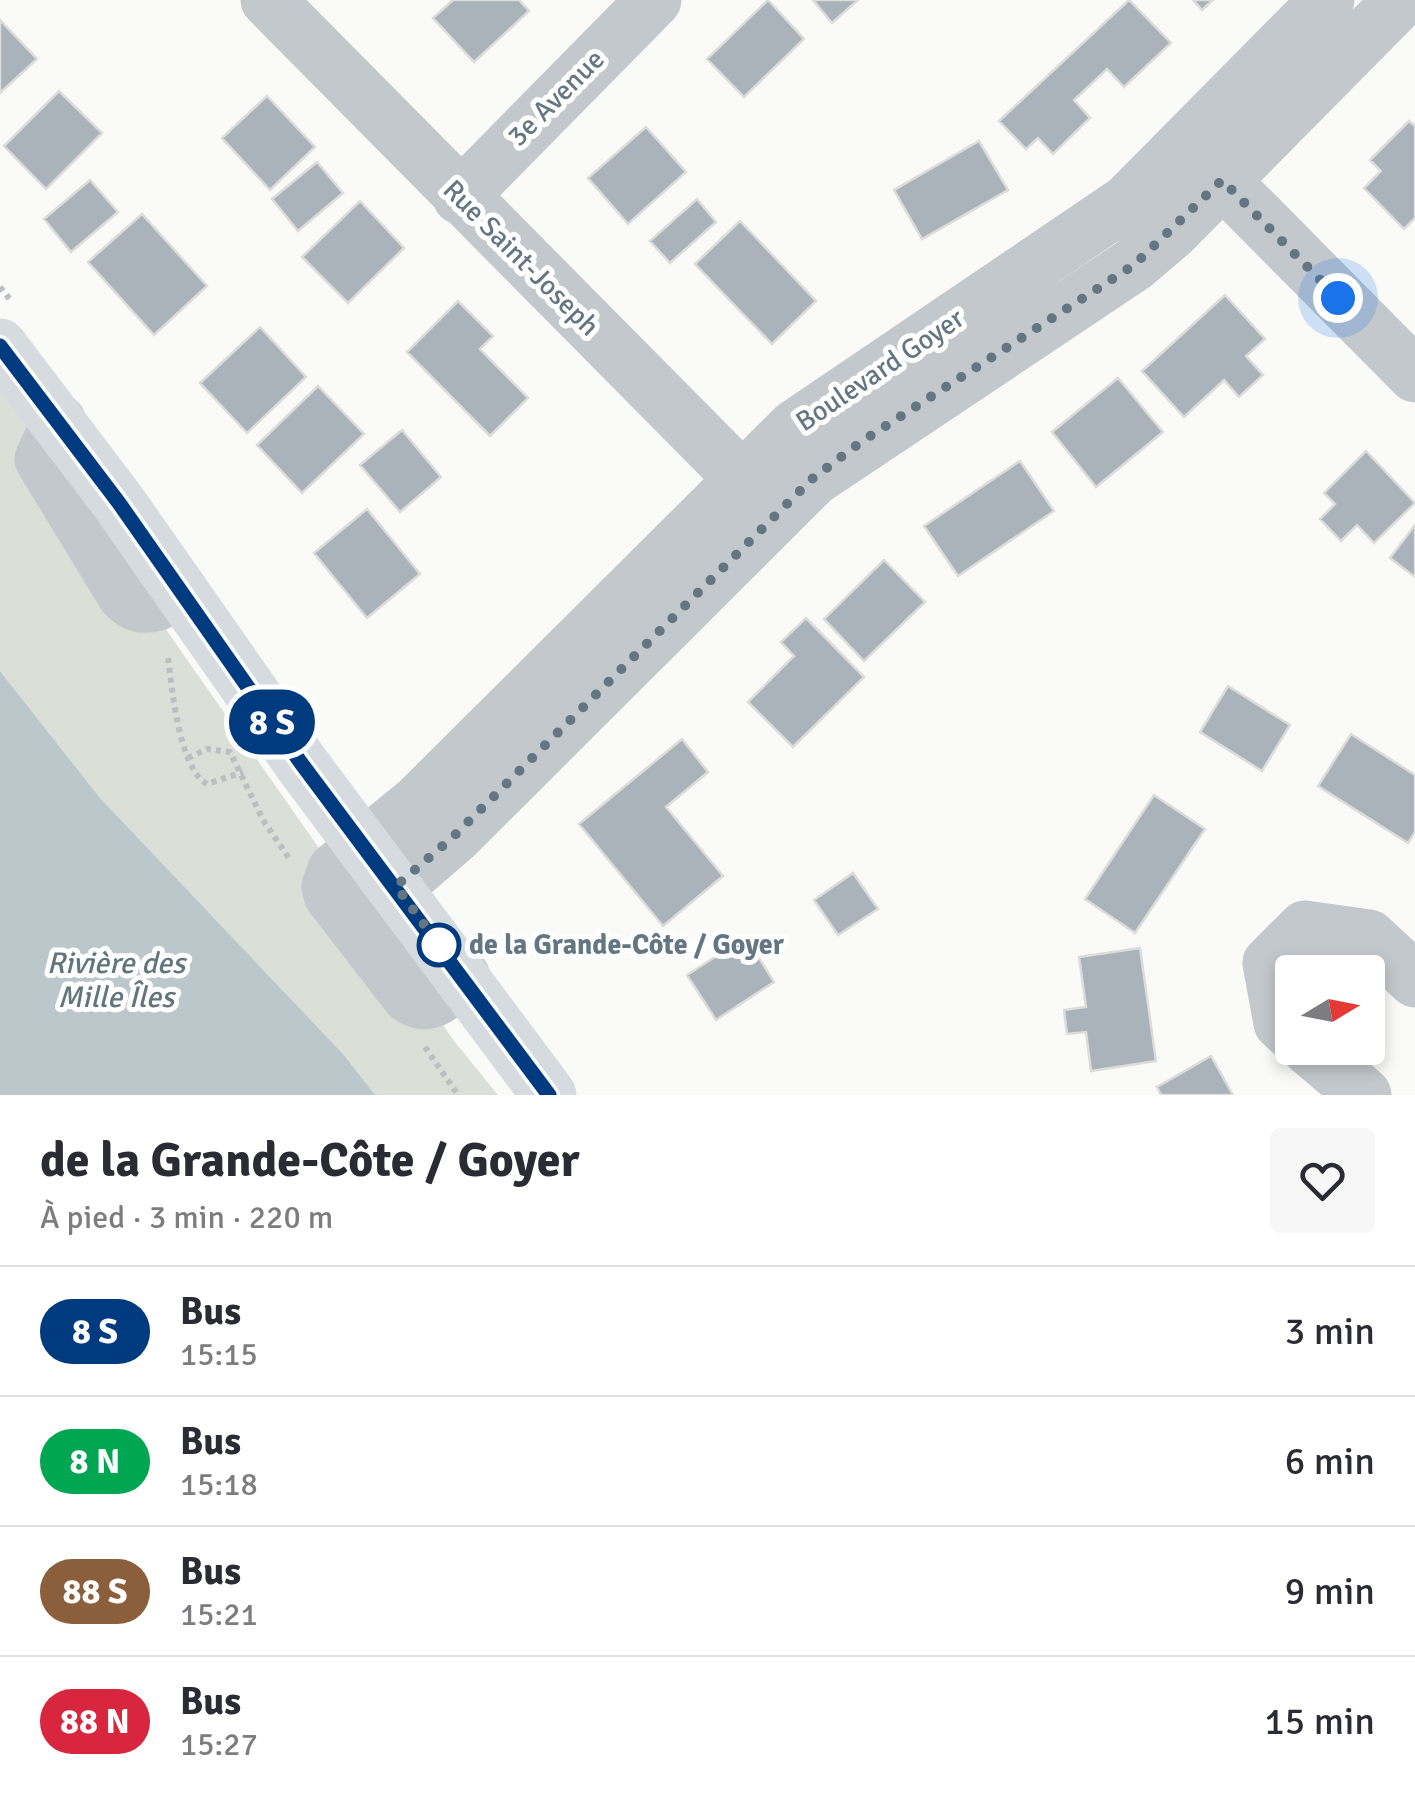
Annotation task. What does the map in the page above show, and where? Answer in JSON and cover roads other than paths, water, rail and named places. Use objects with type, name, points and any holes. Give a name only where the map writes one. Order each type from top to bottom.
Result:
[{"type":"main road","points":[[0,346],[380,866]]},
{"type":"main road","points":[[463,977],[549,1095]]},
{"type":"street","name":"Rue Saint-Joseph","points":[[268,0],[760,496]]},
{"type":"street","name":"3e Avenue","points":[[460,197],[654,0]]},
{"type":"street","name":"Boulevard Goyer","points":[[1204,162],[1327,0]]},
{"type":"street","name":"Boulevard Goyer","points":[[463,977],[433,1001],[417,1002],[401,988],[331,896],[331,877],[380,866],[418,802],[760,496],[816,410],[1106,219],[1204,162],[1401,0]]},
{"type":"street","points":[[1204,162],[1415,376]]},
{"type":"street","points":[[1278,955],[1305,928],[1369,937],[1415,980]]},
{"type":"street","points":[[1275,958],[1270,963],[1275,990]]},
{"type":"street","points":[[1329,1065],[1364,1095]]},
{"type":"water","name":"Rivière des Mille Îles","points":[[0,671],[100,798],[344,1055],[375,1095],[0,1095]]},
{"type":"place","name":"de la Grande-Côte / Goyer","points":[[439,945]]}]
